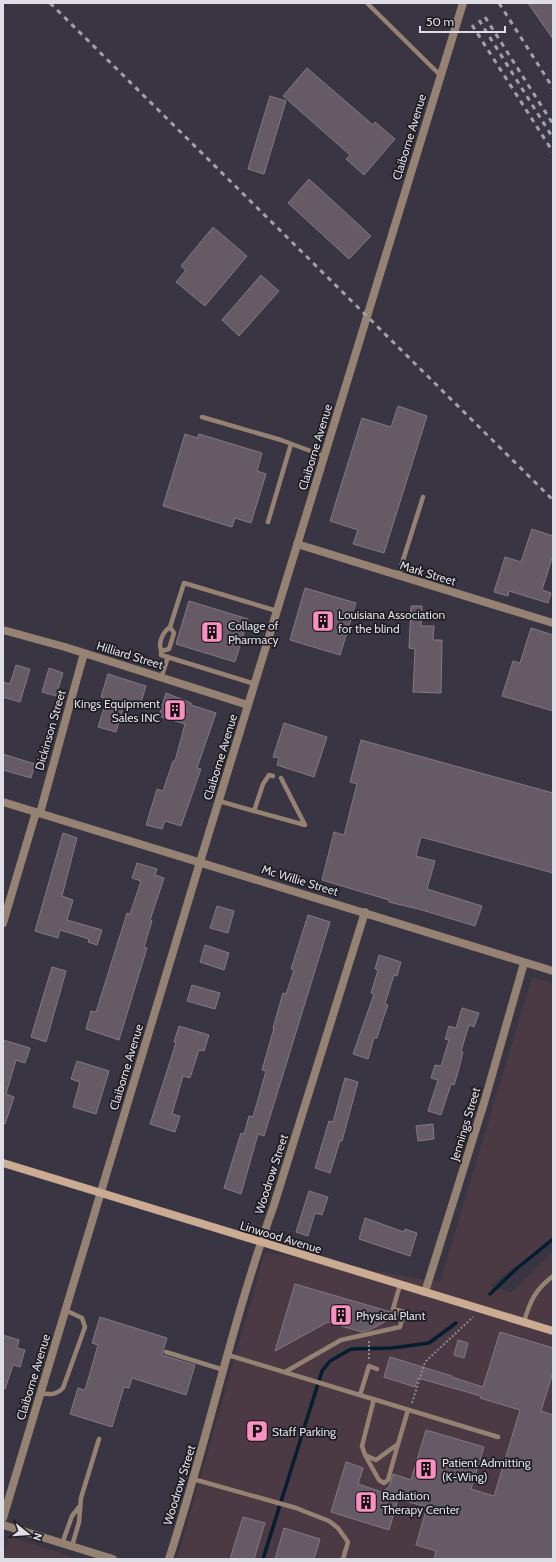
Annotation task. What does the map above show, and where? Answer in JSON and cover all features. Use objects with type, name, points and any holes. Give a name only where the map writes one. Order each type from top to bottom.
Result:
[{"type":"main road","name":"Linwood Avenue","points":[[3,1163],[553,1332]]},
{"type":"street","name":"Claiborne Avenue","points":[[3,1518],[200,862],[462,3]]},
{"type":"street","name":"Mark Street","points":[[297,544],[553,623]]},
{"type":"street","name":"Hilliard Street","points":[[3,630],[84,653],[248,705]]},
{"type":"street","name":"Dickinson Street","points":[[3,923],[38,812],[84,653]]},
{"type":"street","name":"Mc Willie Street","points":[[3,802],[553,971]]},
{"type":"street","name":"Woodrow Street","points":[[169,1559],[260,1243],[274,1205],[365,912]]},
{"type":"street","name":"Jennings Street","points":[[425,1292],[484,1103],[524,963]]},
{"type":"street","points":[[3,1525],[113,1559]]},
{"type":"lane","points":[[367,3],[440,75]]},
{"type":"lane","points":[[202,417],[291,444],[324,456]]},
{"type":"lane","points":[[268,522],[291,444]]},
{"type":"lane","points":[[398,576],[423,497]]},
{"type":"lane","points":[[255,684],[161,655],[162,651],[160,646],[165,630],[170,627],[184,583],[277,610]]},
{"type":"lane","points":[[162,651],[169,649],[174,633],[170,627]]},
{"type":"lane","points":[[161,678],[168,657]]},
{"type":"lane","points":[[254,811],[263,784],[269,775],[274,776]]},
{"type":"lane","points":[[219,801],[305,825],[281,778]]},
{"type":"lane","points":[[524,1322],[529,1304],[539,1287],[553,1276]]},
{"type":"lane","points":[[285,1372],[341,1340],[400,1327],[404,1312],[393,1308],[400,1285]]},
{"type":"lane","points":[[40,1393],[52,1395],[63,1388],[85,1327],[82,1318],[65,1310]]},
{"type":"lane","points":[[166,1352],[224,1370]]},
{"type":"lane","points":[[228,1355],[498,1437]]},
{"type":"lane","points":[[360,1395],[369,1366],[377,1369]]},
{"type":"lane","points":[[374,1399],[362,1446],[365,1455],[379,1480],[384,1483],[388,1480],[409,1410]]},
{"type":"lane","points":[[62,1544],[72,1516],[79,1507],[100,1439]]},
{"type":"lane","points":[[365,1455],[376,1460],[398,1444]]},
{"type":"lane","points":[[193,1479],[296,1508],[329,1521],[338,1528],[348,1542],[343,1559]]},
{"type":"lane","points":[[72,1546],[80,1522],[79,1507]]},
{"type":"path","points":[[409,1410],[425,1362],[481,1310]]},
{"type":"path","points":[[369,1340],[369,1357]]},
{"type":"shaded area","points":[[532,977],[553,983],[553,1238],[490,1286],[512,1292],[553,1252],[553,1559],[177,1559],[265,1252],[440,1282]]},
{"type":"shaded area","points":[[9,1536],[79,1559],[3,1559]]},
{"type":"building","points":[[528,3],[553,3],[553,39]]},
{"type":"building","points":[[307,68],[373,125],[375,122],[395,139],[364,175],[346,159],[350,155],[283,96]]},
{"type":"building","points":[[270,96],[286,101],[264,174],[248,169]]},
{"type":"building","points":[[309,179],[371,236],[349,259],[288,203]]},
{"type":"building","points":[[213,227],[247,256],[205,306],[176,282],[186,270],[181,266]]},
{"type":"building","points":[[261,275],[279,291],[239,336],[222,320]]},
{"type":"building","points":[[398,406],[427,416],[384,553],[353,544],[358,530],[330,521],[362,418],[391,427]]},
{"type":"building","points":[[185,434],[197,438],[199,434],[262,453],[257,471],[266,474],[251,523],[235,518],[232,527],[163,506]]},
{"type":"building","points":[[532,529],[553,536],[553,555],[542,590],[551,593],[548,603],[509,591],[508,596],[494,592],[505,557],[521,562]]},
{"type":"building","name":"Louisiana Association for the blind","points":[[305,588],[356,603],[340,655],[290,640]]},
{"type":"building","name":"Collage of Pharmacy","points":[[189,601],[248,619],[235,662],[176,644]]},
{"type":"building","points":[[411,606],[422,606],[421,626],[434,626],[433,640],[442,640],[441,693],[413,692],[415,649],[409,648]]},
{"type":"building","points":[[531,628],[553,635],[553,711],[502,696],[513,661],[520,663]]},
{"type":"building","points":[[16,665],[30,669],[20,702],[3,697],[3,682],[10,684]]},
{"type":"building","points":[[49,668],[63,673],[56,696],[42,692]]},
{"type":"building","points":[[108,674],[146,686],[139,709],[124,705],[116,732],[98,727],[107,699],[101,697]]},
{"type":"building","points":[[166,693],[191,703],[191,705],[216,713],[197,768],[201,769],[181,826],[165,821],[162,829],[146,825],[157,789],[163,791],[173,761],[175,761],[185,724],[159,716]]},
{"type":"building","points":[[284,723],[327,737],[314,777],[277,765],[279,758],[273,757]]},
{"type":"building","points":[[361,740],[553,793],[553,873],[421,837],[416,856],[435,861],[427,889],[482,906],[475,926],[389,902],[389,900],[322,880],[334,832],[344,835],[357,784],[350,782]]},
{"type":"building","points":[[3,754],[35,764],[31,778],[3,770]]},
{"type":"building","points":[[63,833],[77,838],[62,896],[73,900],[67,920],[102,930],[97,945],[88,942],[89,939],[60,930],[58,938],[35,931]]},
{"type":"building","points":[[137,863],[157,869],[155,875],[164,878],[150,920],[152,921],[144,947],[147,948],[119,1040],[86,1029],[91,1011],[96,1012],[127,913],[130,914],[141,881],[132,878]]},
{"type":"building","points":[[217,906],[234,911],[228,933],[210,928]]},
{"type":"building","points":[[308,915],[330,922],[264,1136],[258,1134],[241,1194],[224,1188],[241,1133],[244,1134],[249,1116],[253,1117],[266,1071],[262,1070],[273,1028],[283,993],[286,994],[294,970],[291,969]]},
{"type":"building","points":[[205,945],[229,953],[224,970],[200,962]]},
{"type":"building","points":[[379,955],[401,962],[397,976],[394,975],[385,1004],[388,1005],[377,1038],[374,1038],[368,1059],[353,1054],[374,994],[371,993],[378,970],[375,969]]},
{"type":"building","points":[[52,967],[66,971],[46,1042],[31,1037]]},
{"type":"building","points":[[192,985],[220,993],[215,1009],[187,1001]]},
{"type":"building","points":[[462,1008],[479,1013],[474,1027],[469,1025],[461,1051],[463,1052],[454,1085],[451,1084],[441,1115],[428,1111],[438,1080],[431,1078],[435,1065],[441,1066],[449,1040],[445,1039],[449,1026],[456,1028]]},
{"type":"building","points":[[179,1026],[209,1035],[204,1051],[199,1050],[190,1078],[183,1076],[172,1114],[180,1116],[175,1132],[150,1124],[176,1043],[174,1042]]},
{"type":"building","points":[[3,1040],[30,1048],[25,1063],[16,1060],[6,1094],[14,1097],[5,1124],[3,1124]]},
{"type":"building","points":[[77,1061],[109,1071],[96,1114],[73,1107],[80,1082],[71,1079]]},
{"type":"building","points":[[345,1078],[358,1082],[342,1141],[340,1141],[330,1173],[315,1168],[329,1121],[333,1122]]},
{"type":"building","points":[[433,1124],[434,1139],[418,1141],[416,1126]]},
{"type":"building","points":[[309,1191],[328,1197],[322,1215],[315,1213],[308,1236],[296,1232]]},
{"type":"building","points":[[365,1218],[404,1232],[405,1229],[417,1233],[410,1256],[359,1239]]},
{"type":"building","name":"Physical Plant","points":[[295,1284],[399,1314],[372,1329],[362,1332],[328,1322],[275,1351]]},
{"type":"building","points":[[100,1317],[167,1338],[162,1355],[195,1365],[186,1395],[132,1378],[129,1388],[124,1387],[112,1427],[70,1414],[78,1388],[85,1390],[98,1345],[92,1343]]},
{"type":"building","points":[[500,1332],[553,1348],[553,1372],[541,1411],[553,1415],[553,1559],[434,1559],[436,1551],[416,1545],[427,1507],[398,1499],[389,1530],[331,1512],[346,1462],[363,1468],[358,1484],[382,1492],[389,1487],[393,1474],[411,1480],[426,1430],[484,1447],[471,1489],[494,1496],[520,1410],[480,1398],[481,1396],[418,1378],[415,1387],[384,1377],[390,1357],[483,1387]]},
{"type":"building","points":[[3,1335],[19,1340],[17,1348],[25,1350],[20,1367],[13,1365],[5,1389],[3,1388]]},
{"type":"building","points":[[458,1340],[468,1343],[464,1358],[454,1355]]},
{"type":"building","points":[[243,1517],[265,1523],[254,1559],[230,1559]]},
{"type":"building","points":[[284,1528],[320,1539],[314,1559],[275,1559]]},
{"type":"waterway","points":[[490,1294],[515,1270],[553,1239]]},
{"type":"waterway","points":[[263,1559],[322,1371],[330,1361],[351,1349],[392,1348],[429,1343],[456,1323]]},
{"type":"railway","points":[[50,3],[553,500]]},
{"type":"railway","points":[[499,3],[553,88]]},
{"type":"railway","points":[[485,17],[553,124]]},
{"type":"railway","points":[[479,20],[553,138]]},
{"type":"railway","points":[[472,25],[553,152]]},
{"type":"place","name":"Louisiana Association for the blind","points":[[323,621]]},
{"type":"place","name":"Collage of Pharmacy","points":[[212,632]]},
{"type":"place","name":"Kings Equipment Sales INC","points":[[175,710]]},
{"type":"place","name":"Physical Plant","points":[[341,1315]]},
{"type":"place","name":"Staff Parking","points":[[257,1431]]},
{"type":"place","name":"Patient Admitting (K-Wing)","points":[[426,1469]]},
{"type":"place","name":"Radiation Therapy Center","points":[[366,1502]]}]
